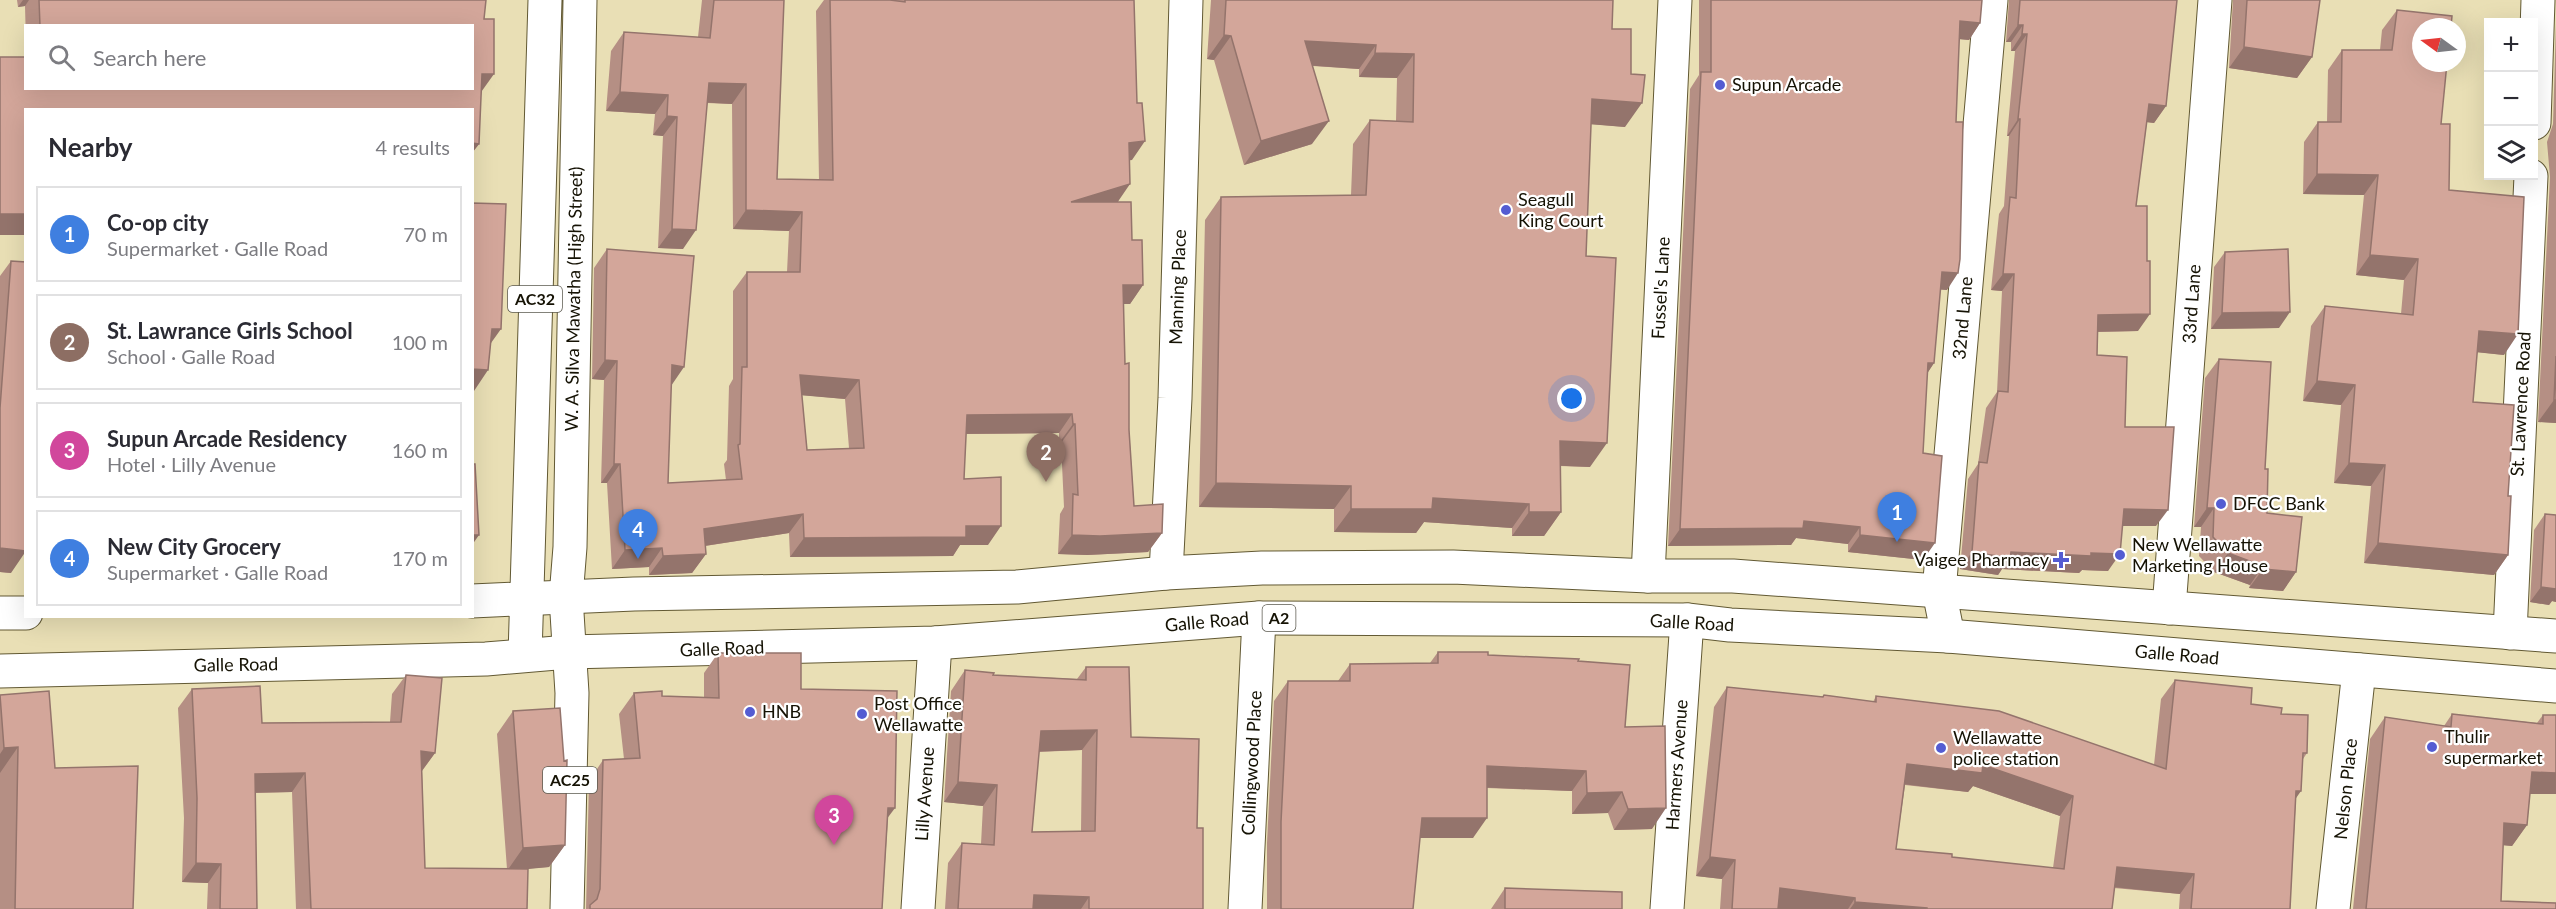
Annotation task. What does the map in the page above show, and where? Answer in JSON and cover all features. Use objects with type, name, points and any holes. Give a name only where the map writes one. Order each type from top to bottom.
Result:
[{"type":"main road","name":"W. A. Silva Mawatha (High Street)","points":[[525,655],[544,0]]},
{"type":"main road","name":"W. A. Silva Mawatha (High Street)","points":[[568,652],[566,597],[570,535],[580,0]]},
{"type":"main road","name":"Manning Place","points":[[1166,573],[1175,386],[1186,0]]},
{"type":"main road","name":"Fussel's Lane","points":[[1648,576],[1675,0]]},
{"type":"main road","name":"32nd Lane","points":[[1948,636],[1939,591],[1991,0]]},
{"type":"main road","name":"33rd Lane","points":[[2169,608],[2215,0]]},
{"type":"main road","points":[[2536,72],[2538,0]]},
{"type":"main road","name":"St. Lawrence Road","points":[[2510,633],[2532,180]]},
{"type":"main road","points":[[474,601],[1017,586],[1166,573],[1262,568],[1393,567],[1648,576],[1733,576],[2556,636]]},
{"type":"main road","points":[[0,614],[24,613]]},
{"type":"main road","name":"Galle Road","points":[[0,671],[486,659],[568,652],[934,643],[1259,618],[1687,620],[1730,625],[1948,636],[2556,686]]},
{"type":"main road","name":"Collingwood Place","points":[[1245,909],[1259,618]]},
{"type":"main road","name":"Harmers Avenue","points":[[1667,909],[1687,620]]},
{"type":"main road","name":"Lilly Avenue","points":[[918,909],[934,643]]},
{"type":"main road","name":"AC25","points":[[567,909],[572,693],[568,652]]},
{"type":"main road","name":"Nelson Place","points":[[2333,909],[2359,670]]},
{"type":"building","points":[[39,0],[486,0],[484,19],[494,19],[494,74],[482,74],[479,144],[474,143],[474,108],[24,108],[24,214],[0,214],[0,57],[24,57],[24,90],[474,90],[474,24],[40,24]]},
{"type":"building","points":[[714,0],[784,0],[777,179],[833,180],[830,0],[905,2],[905,0],[1134,0],[1137,103],[1142,103],[1145,141],[1129,143],[1130,184],[1071,202],[1131,202],[1132,240],[1142,240],[1143,285],[1123,285],[1125,364],[1129,363],[1129,430],[1134,506],[1163,504],[1162,533],[1072,535],[1073,494],[1078,495],[1075,424],[1073,424],[1072,414],[967,415],[964,479],[1001,477],[1001,526],[966,526],[966,537],[804,538],[803,514],[704,529],[706,554],[663,556],[662,548],[625,550],[620,464],[614,464],[617,361],[605,360],[607,249],[694,256],[684,367],[672,365],[668,483],[742,479],[738,445],[740,444],[742,367],[747,367],[747,272],[800,272],[802,212],[746,210],[746,84],[709,83],[696,230],[672,229],[677,117],[667,116],[668,95],[620,92],[624,32],[710,38]],"holes":[[[800,375],[859,380],[864,448],[807,450]]]},
{"type":"building","points":[[1226,0],[1613,0],[1612,29],[1631,29],[1631,74],[1645,75],[1642,103],[1592,99],[1586,256],[1616,258],[1607,443],[1560,441],[1561,512],[1529,512],[1529,504],[1433,498],[1432,509],[1351,509],[1351,486],[1216,483],[1221,197],[1366,195],[1370,120],[1413,122],[1414,54],[1375,53],[1376,45],[1305,41],[1329,121],[1261,141],[1231,36],[1224,35]]},
{"type":"building","points":[[1711,0],[1982,0],[1980,23],[1960,21],[1956,122],[1963,122],[1960,259],[1958,273],[1942,272],[1934,363],[1928,363],[1923,453],[1942,456],[1935,543],[1860,535],[1860,527],[1804,521],[1803,528],[1680,529],[1701,72],[1711,72]]},
{"type":"building","points":[[2020,0],[2177,0],[2166,106],[2149,104],[2136,206],[2147,206],[2150,314],[2098,315],[2097,355],[2127,357],[2125,427],[2174,427],[2168,510],[2124,509],[2120,554],[2091,553],[2091,556],[2011,552],[2010,558],[1972,552],[1979,462],[1987,463],[1998,391],[2008,392],[2014,274],[2003,274],[2010,197],[2016,198],[2020,119],[2018,119],[2027,34],[2022,34],[2023,25],[2018,25]]},
{"type":"building","points":[[2247,0],[2320,0],[2312,57],[2244,47]]},
{"type":"building","points":[[2397,10],[2452,16],[2452,18],[2412,18],[2412,72],[2446,72],[2441,124],[2450,124],[2449,190],[2524,197],[2518,334],[2479,331],[2473,402],[2514,405],[2508,496],[2511,496],[2508,555],[2378,543],[2385,465],[2349,463],[2355,385],[2317,381],[2325,306],[2413,315],[2418,259],[2370,255],[2378,175],[2317,174],[2318,122],[2341,122],[2342,50],[2392,50]]},
{"type":"building","points":[[474,203],[506,204],[501,329],[492,329],[488,370],[474,369]]},
{"type":"building","points":[[2288,249],[2290,312],[2222,313],[2225,252]]},
{"type":"building","points":[[11,261],[24,262],[24,551],[0,548],[0,408]]},
{"type":"building","points":[[2556,356],[2556,400],[2554,400]]},
{"type":"building","points":[[2219,359],[2271,362],[2265,469],[2268,469],[2267,513],[2302,517],[2296,572],[2263,569],[2263,566],[2228,553],[2213,537],[2214,508],[2207,508]]},
{"type":"building","points":[[474,464],[475,464],[479,535],[474,535]]},
{"type":"building","points":[[2545,514],[2556,515],[2556,589],[2541,587]]},
{"type":"building","points":[[1438,652],[1488,652],[1488,655],[1579,659],[1578,661],[1630,665],[1625,727],[1665,726],[1666,808],[1628,809],[1622,792],[1587,793],[1586,771],[1487,766],[1487,818],[1422,818],[1413,909],[1281,909],[1281,822],[1288,681],[1350,681],[1350,664],[1438,663]]},
{"type":"building","points":[[718,653],[801,653],[801,689],[897,691],[895,808],[888,808],[882,909],[590,909],[600,889],[603,760],[640,758],[634,693],[662,691],[662,696],[719,698]]},
{"type":"building","points":[[1086,667],[1129,667],[1131,737],[1199,739],[1197,828],[1203,828],[1203,909],[1089,909],[1089,897],[1034,895],[1033,909],[958,909],[962,843],[994,845],[997,785],[958,782],[965,670],[994,673],[993,675],[1086,680]],"holes":[[[1097,730],[1095,831],[1032,832],[1041,731]]]},
{"type":"building","points":[[406,675],[442,678],[435,753],[421,751],[425,868],[528,869],[527,909],[311,909],[305,773],[255,774],[257,909],[220,909],[221,864],[196,863],[197,798],[192,689],[260,686],[262,723],[401,722]]},
{"type":"building","points":[[2175,680],[2252,688],[2251,704],[2282,708],[2281,714],[2308,715],[2307,753],[2303,753],[2301,791],[2296,791],[2290,909],[2191,909],[2194,874],[2117,867],[2112,909],[1927,909],[1855,902],[1855,898],[1780,888],[1778,909],[1732,909],[1735,860],[1710,857],[1727,687],[1876,702],[1876,696],[1999,711],[2166,769]],"holes":[[[1907,764],[1982,773],[1983,765],[2073,796],[2064,869],[1896,849]]]},
{"type":"building","points":[[49,691],[55,768],[138,766],[133,909],[15,909],[18,747],[4,748],[0,695]]},
{"type":"building","points":[[560,708],[564,761],[567,760],[565,845],[523,848],[513,711]]},
{"type":"building","points":[[2452,714],[2543,724],[2543,715],[2556,715],[2556,773],[2532,772],[2527,825],[2504,823],[2501,901],[2556,903],[2556,909],[2366,909],[2385,717],[2451,727]]},
{"type":"building","points":[[1505,888],[1622,892],[1622,909],[1505,909]]},
{"type":"place","name":"Supun Arcade","points":[[1720,85]]},
{"type":"place","name":"Seagull King Court","points":[[1506,210]]},
{"type":"place","name":"St. Lawrance Girls School","points":[[1046,482]]},
{"type":"place","name":"DFCC Bank","points":[[2221,504]]},
{"type":"place","name":"Co-op city","points":[[1897,542]]},
{"type":"place","name":"New Wellawatte Marketing House","points":[[2120,555]]},
{"type":"place","name":"New City Grocery","points":[[638,559]]},
{"type":"place","name":"Vaigee Pharmacy","points":[[2061,560]]},
{"type":"place","name":"HNB","points":[[750,712]]},
{"type":"place","name":"Post Office Wellawatte","points":[[862,714]]},
{"type":"place","name":"Thulir supermarket","points":[[2432,747]]},
{"type":"place","name":"Wellawatte police station","points":[[1941,748]]},
{"type":"place","name":"Supun Arcade Residency","points":[[834,845]]}]
